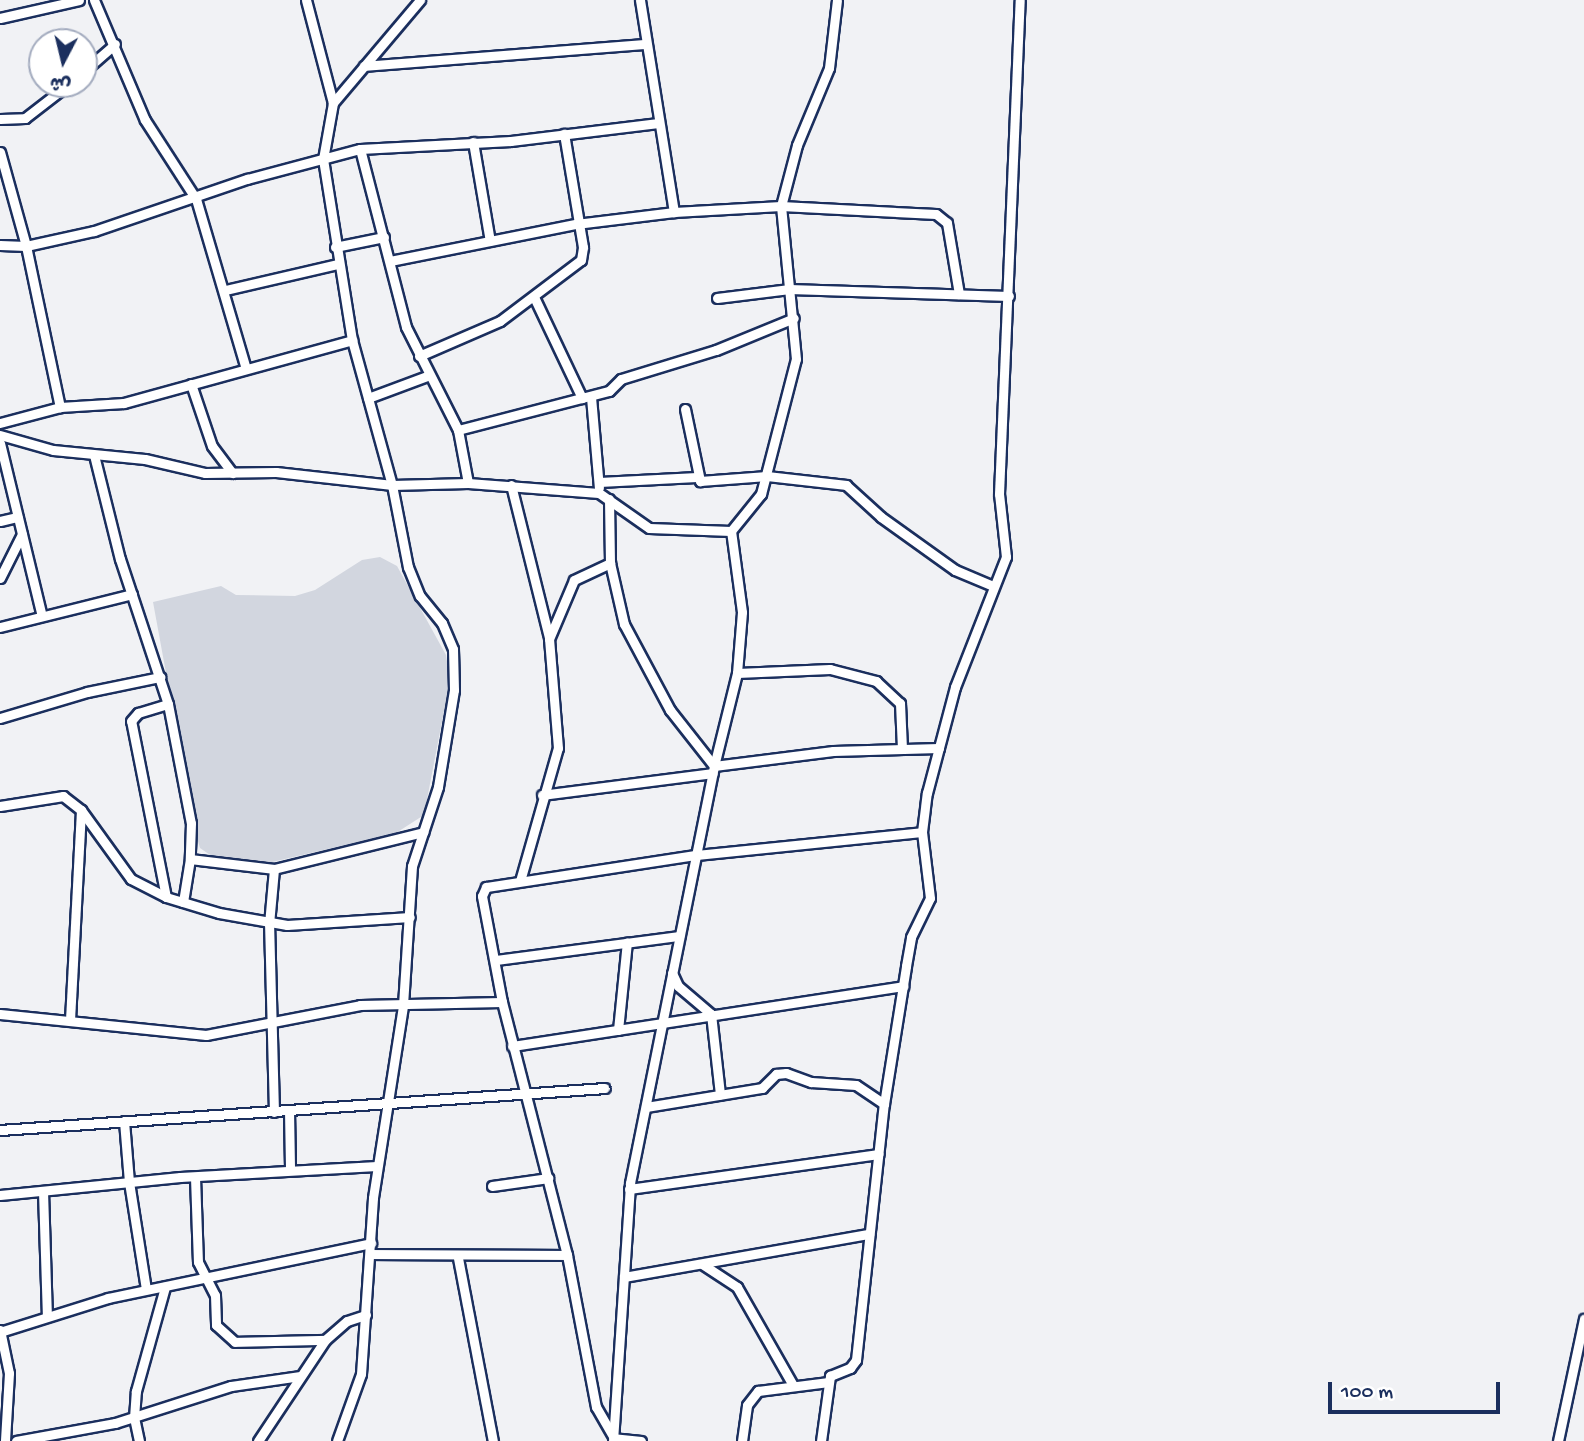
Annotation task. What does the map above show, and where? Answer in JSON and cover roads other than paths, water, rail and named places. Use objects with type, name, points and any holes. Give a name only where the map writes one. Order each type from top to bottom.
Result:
[{"type":"street","points":[[0,18],[79,0]]},
{"type":"street","points":[[94,0],[115,44],[145,120],[195,199],[225,290],[245,366]]},
{"type":"street","points":[[306,0],[333,103],[323,159],[352,340],[392,485],[408,567],[420,596],[442,623],[453,649],[454,690],[446,750],[412,866],[403,1006],[377,1166],[359,1385],[337,1441]]},
{"type":"street","points":[[333,103],[420,0]]},
{"type":"street","points":[[640,0],[674,212]]},
{"type":"street","points":[[613,1440],[629,1189],[713,769],[737,673],[742,612],[731,531],[761,494],[768,476],[796,359],[781,206],[797,145],[829,68],[837,0]]},
{"type":"street","points":[[742,1441],[751,1396],[793,1385],[828,1382],[856,1360],[884,1104],[911,937],[930,898],[922,832],[955,687],[1006,557],[999,494],[1020,0]]},
{"type":"street","points":[[98,59],[115,44]]},
{"type":"street","points":[[364,66],[646,44]]},
{"type":"street","points":[[0,119],[25,118],[51,98]]},
{"type":"street","points":[[0,245],[26,246],[132,221],[360,149],[474,142],[658,123]]},
{"type":"street","points":[[419,356],[500,321],[581,260],[583,247],[576,224],[564,134]]},
{"type":"street","points":[[474,142],[490,241]]},
{"type":"street","points":[[360,149],[406,327],[427,376],[458,430],[468,483]]},
{"type":"street","points":[[0,152],[26,246],[60,407]]},
{"type":"street","points":[[390,261],[576,224],[674,212],[781,206],[943,216],[959,294]]},
{"type":"street","points":[[335,247],[384,237]]},
{"type":"street","points":[[225,290],[338,264]]},
{"type":"street","points":[[717,298],[789,289],[1009,296]]},
{"type":"street","points":[[534,297],[587,397],[599,493]]},
{"type":"street","points":[[458,430],[609,391],[621,379],[716,350],[794,318]]},
{"type":"street","points":[[0,423],[60,407],[124,403],[245,366],[352,340]]},
{"type":"street","points":[[368,398],[427,376]]},
{"type":"street","points":[[191,384],[212,446],[232,473]]},
{"type":"street","points":[[685,409],[697,477],[704,483],[768,476],[846,485],[881,517],[955,570],[993,586]]},
{"type":"street","points":[[0,435],[94,455],[232,473],[302,474],[392,485],[468,483],[599,493],[649,528],[731,531]]},
{"type":"street","points":[[0,443],[42,616]]},
{"type":"street","points":[[94,455],[132,594],[168,704],[191,822],[190,859],[183,902]]},
{"type":"street","points":[[599,482],[697,477]]},
{"type":"street","points":[[510,485],[549,639],[558,748],[542,796],[520,881]]},
{"type":"street","points":[[609,499],[610,563],[624,624],[670,710],[713,769]]},
{"type":"street","points":[[0,521],[18,517]]},
{"type":"street","points":[[0,578],[22,534]]},
{"type":"street","points":[[549,639],[574,580],[610,563]]},
{"type":"street","points":[[0,627],[132,594]]},
{"type":"street","points":[[737,673],[830,669],[876,681],[892,692],[900,703],[902,749]]},
{"type":"street","points":[[0,718],[87,692],[160,677]]},
{"type":"street","points":[[166,897],[131,722],[138,713],[168,704]]},
{"type":"street","points":[[542,796],[833,751],[939,748]]},
{"type":"street","points":[[0,806],[63,796],[81,810],[131,879],[166,897],[183,902],[269,924],[410,917]]},
{"type":"street","points":[[71,1020],[81,810]]},
{"type":"street","points":[[190,859],[274,869],[423,832]]},
{"type":"street","points":[[613,1440],[596,1407],[567,1255],[512,1046],[482,896],[486,887],[696,855],[922,832]]},
{"type":"street","points":[[274,869],[269,924],[274,1019],[274,1111]]},
{"type":"street","points":[[496,960],[679,936]]},
{"type":"street","points":[[618,1030],[627,942]]},
{"type":"street","points":[[672,971],[678,986],[711,1014],[720,1094]]},
{"type":"street","points":[[512,1046],[903,986]]},
{"type":"street","points":[[0,1014],[206,1035],[274,1019],[360,1005],[502,1002]]},
{"type":"street","points":[[646,1107],[762,1088],[776,1074],[786,1073],[811,1082],[856,1085],[884,1104]]},
{"type":"street","points":[[0,1130],[605,1088]]},
{"type":"street","points":[[289,1110],[289,1170]]},
{"type":"street","points":[[124,1121],[129,1182],[146,1289]]},
{"type":"street","points":[[629,1189],[879,1154]]},
{"type":"street","points":[[0,1195],[129,1182],[377,1166]]},
{"type":"street","points":[[195,1177],[196,1248],[215,1295],[213,1320],[229,1340],[325,1340]]},
{"type":"street","points":[[492,1186],[548,1178]]},
{"type":"street","points":[[43,1191],[47,1316]]},
{"type":"street","points":[[624,1277],[869,1234]]},
{"type":"street","points":[[5,1441],[9,1373],[0,1331],[146,1289],[207,1280],[371,1243]]},
{"type":"street","points":[[370,1254],[458,1258],[567,1255]]},
{"type":"street","points":[[458,1258],[493,1441]]},
{"type":"street","points":[[702,1264],[737,1286],[793,1385]]},
{"type":"street","points":[[139,1441],[134,1418],[136,1391],[165,1287]]},
{"type":"street","points":[[257,1441],[325,1340],[347,1321],[366,1315]]},
{"type":"street","points":[[1558,1441],[1574,1384],[1584,1318]]},
{"type":"street","points":[[21,1441],[134,1418],[231,1387],[300,1376]]},
{"type":"street","points":[[821,1441],[828,1382]]},
{"type":"street","points":[[613,1440],[641,1441]]}]
